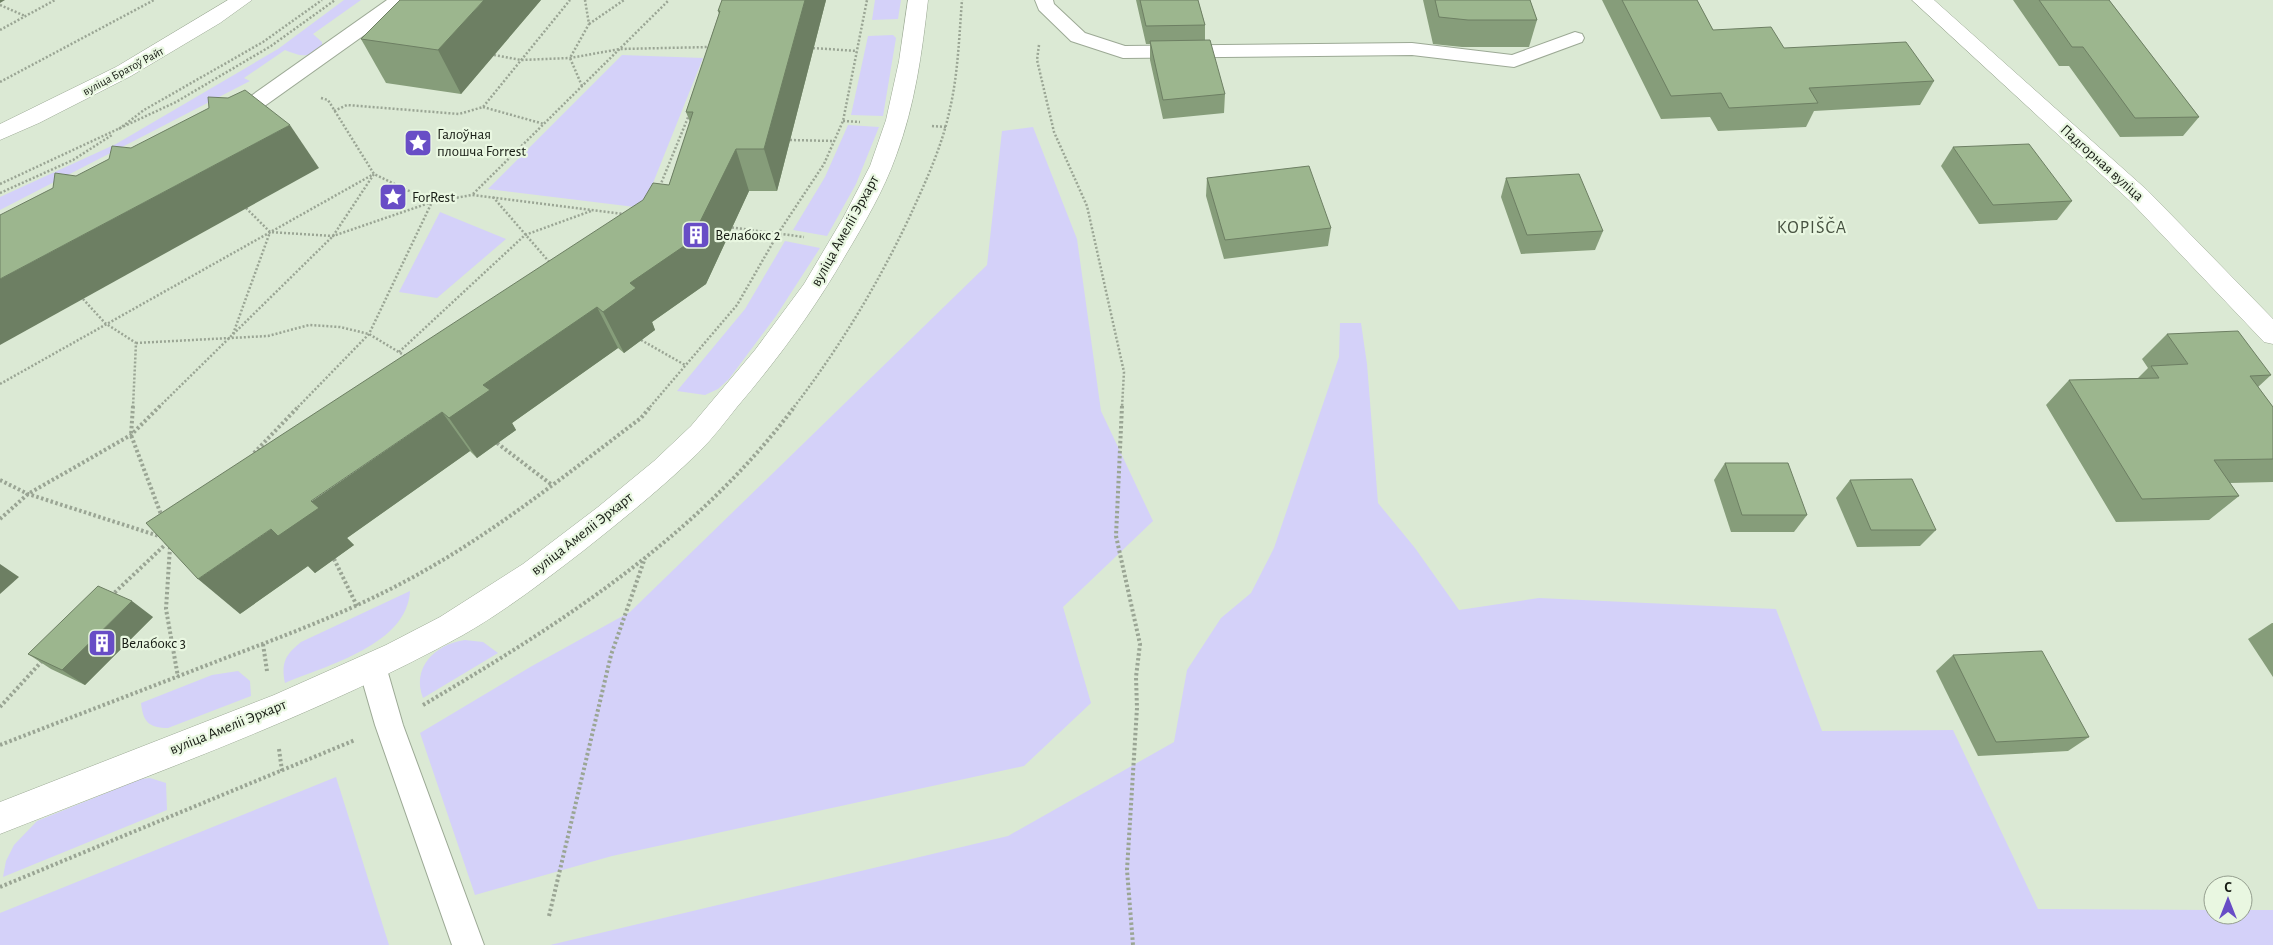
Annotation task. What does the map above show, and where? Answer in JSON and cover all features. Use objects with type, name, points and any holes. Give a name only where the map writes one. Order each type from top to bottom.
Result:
[{"type":"street","name":"вуліца Братоў Райт","points":[[0,133],[118,75],[179,41],[242,0]]},
{"type":"street","name":"вуліца Амеліі Эрхарт","points":[[0,818],[274,709],[372,666],[478,610],[556,556],[630,498],[692,442],[762,362],[798,314],[841,243],[883,162],[896,124],[911,62],[918,0]]},
{"type":"street","name":"Падгорная вуліца","points":[[1922,0],[2139,196],[2273,335]]},
{"type":"lane","points":[[215,130],[385,12],[398,0]]},
{"type":"lane","points":[[1044,3],[1078,37],[1123,52],[1412,49],[1514,61],[1574,38]]},
{"type":"lane","points":[[372,666],[389,725],[468,945]]},
{"type":"path","points":[[0,30],[55,0]]},
{"type":"path","points":[[0,82],[154,0]]},
{"type":"path","points":[[0,193],[101,144],[127,121],[263,42],[322,0]]},
{"type":"path","points":[[0,184],[116,132],[176,102],[271,46],[335,0]]},
{"type":"path","points":[[482,107],[570,0]]},
{"type":"path","points":[[585,0],[589,24]]},
{"type":"path","points":[[570,58],[589,24],[624,0]]},
{"type":"path","points":[[472,195],[669,0]]},
{"type":"path","points":[[0,745],[357,606],[444,559],[552,485],[641,418],[737,304],[824,164],[843,121],[867,0]]},
{"type":"path","points":[[1044,3],[1037,60],[1054,132],[1087,206],[1124,372],[1116,536],[1140,644],[1136,677],[1137,708],[1127,870],[1133,945]]},
{"type":"path","points":[[0,5],[25,16]]},
{"type":"path","points":[[494,55],[521,60],[570,58],[620,49],[716,47]]},
{"type":"path","points":[[814,48],[857,51]]},
{"type":"path","points":[[570,58],[582,86]]},
{"type":"path","points":[[280,86],[328,100],[374,174],[432,202]]},
{"type":"path","points":[[334,111],[347,105],[459,114],[482,107],[544,124]]},
{"type":"path","points":[[658,192],[692,107]]},
{"type":"path","points":[[790,140],[834,141]]},
{"type":"path","points":[[678,142],[687,142]]},
{"type":"path","points":[[0,384],[374,174]]},
{"type":"path","points":[[0,519],[28,494],[132,435],[333,236],[374,174]]},
{"type":"path","points":[[246,208],[270,232],[333,236],[432,202],[472,195],[629,215]]},
{"type":"path","points":[[492,197],[555,268]]},
{"type":"path","points":[[253,455],[369,334],[432,202]]},
{"type":"path","points":[[399,352],[525,235],[593,211]]},
{"type":"path","points":[[727,226],[780,232],[841,243]]},
{"type":"path","points":[[232,336],[270,232]]},
{"type":"path","points":[[83,299],[105,324],[136,343],[232,336],[268,336],[309,325],[340,327],[369,334],[415,361]]},
{"type":"path","points":[[641,340],[685,364]]},
{"type":"path","points":[[136,343],[132,435],[164,522]]},
{"type":"path","points":[[497,443],[552,485]]},
{"type":"path","points":[[0,480],[28,494],[171,540]]},
{"type":"path","points":[[108,599],[171,540]]},
{"type":"path","points":[[171,540],[166,609],[178,677]]},
{"type":"path","points":[[549,916],[610,654],[646,557]]},
{"type":"path","points":[[334,559],[357,606]]},
{"type":"path","points":[[0,707],[46,658]]},
{"type":"shaded area","points":[[344,0],[361,0],[313,34],[322,42],[322,47],[317,51],[305,55],[285,50],[244,78],[250,81],[0,210],[0,197],[116,144],[278,49]]},
{"type":"shaded area","points":[[875,0],[901,0],[898,19],[872,20]]},
{"type":"shaded area","points":[[893,35],[896,38],[883,116],[851,115],[868,36]]},
{"type":"shaded area","points":[[622,55],[703,58],[643,208],[488,189]]},
{"type":"shaded area","points":[[848,125],[879,127],[856,184],[827,236],[793,230],[825,177]]},
{"type":"shaded area","points":[[1033,127],[1077,239],[1101,411],[1153,521],[1063,607],[1091,703],[1024,766],[612,856],[475,895],[420,733],[532,666],[630,612],[987,265],[1002,131]]},
{"type":"shaded area","points":[[440,212],[506,239],[437,298],[399,292]]},
{"type":"shaded area","points":[[785,241],[820,248],[776,316],[729,379],[718,389],[705,395],[677,391],[745,309]]},
{"type":"shaded area","points":[[1340,323],[1361,323],[1367,364],[1378,503],[1415,548],[1459,610],[1539,598],[1776,609],[1822,731],[1953,730],[2038,909],[2203,910],[2203,925],[2253,925],[2253,910],[2273,910],[2273,945],[550,945],[1008,836],[1174,742],[1187,670],[1221,618],[1251,593],[1274,548],[1339,357]]},
{"type":"shaded area","points":[[410,591],[405,610],[395,626],[380,639],[342,660],[285,683],[284,665],[288,655],[301,642]]},
{"type":"shaded area","points":[[465,640],[483,642],[498,653],[423,698],[420,677],[428,659],[444,647],[454,642]]},
{"type":"shaded area","points":[[238,671],[250,681],[251,696],[168,728],[156,727],[148,723],[143,715],[141,703],[212,675]]},
{"type":"shaded area","points":[[336,777],[389,945],[0,945],[0,913]]},
{"type":"shaded area","points":[[150,778],[166,783],[167,810],[3,877],[6,861],[14,845],[37,821],[141,779]]},
{"type":"building","points":[[400,0],[484,0],[438,50],[361,39]]},
{"type":"building","points":[[722,0],[805,0],[764,149],[736,149],[690,242],[630,283],[636,288],[603,312],[597,307],[483,385],[490,390],[449,418],[442,412],[311,501],[319,508],[278,536],[271,529],[198,579],[146,523],[643,200],[653,183],[669,185],[693,112],[686,112]]},
{"type":"building","points":[[1140,0],[1198,0],[1205,25],[1146,26]]},
{"type":"building","points":[[1435,0],[1530,0],[1537,20],[1468,20],[1439,17]]},
{"type":"building","points":[[1622,0],[1697,0],[1713,30],[1771,27],[1784,48],[1906,42],[1934,81],[1809,88],[1818,103],[1729,108],[1721,93],[1671,96]]},
{"type":"building","points":[[2039,0],[2109,0],[2199,117],[2135,118],[2083,47],[2072,47]]},
{"type":"building","points":[[1210,40],[1225,94],[1163,100],[1150,41]]},
{"type":"building","points":[[245,90],[290,125],[0,279],[0,215],[53,188],[55,173],[76,176],[109,159],[112,146],[131,148],[209,108],[208,97],[228,98]]},
{"type":"building","points":[[2029,144],[2072,201],[1993,205],[1953,147]]},
{"type":"building","points":[[1309,166],[1331,228],[1225,240],[1207,178]]},
{"type":"building","points":[[1579,174],[1603,231],[1527,235],[1506,178]]},
{"type":"building","points":[[2238,331],[2271,375],[2250,376],[2273,407],[2273,459],[2214,460],[2239,496],[2142,499],[2069,380],[2159,378],[2151,366],[2188,364],[2167,334]]},
{"type":"building","points":[[1725,463],[1788,463],[1807,515],[1742,515]]},
{"type":"building","points":[[1912,479],[1936,530],[1871,530],[1850,480]]},
{"type":"building","points":[[98,586],[132,601],[62,670],[28,654]]},
{"type":"building","points":[[2042,651],[2089,737],[1996,742],[1953,655]]},
{"type":"place","name":"Галоўная плошча Forrest","points":[[418,143]]},
{"type":"place","name":"ForRest","points":[[393,197]]},
{"type":"place","name":"Велабокс 2","points":[[696,235]]},
{"type":"place","name":"Велабокс 3","points":[[102,643]]},
{"type":"district","name":"KOPIŠČA","points":[[1812,228]]}]
